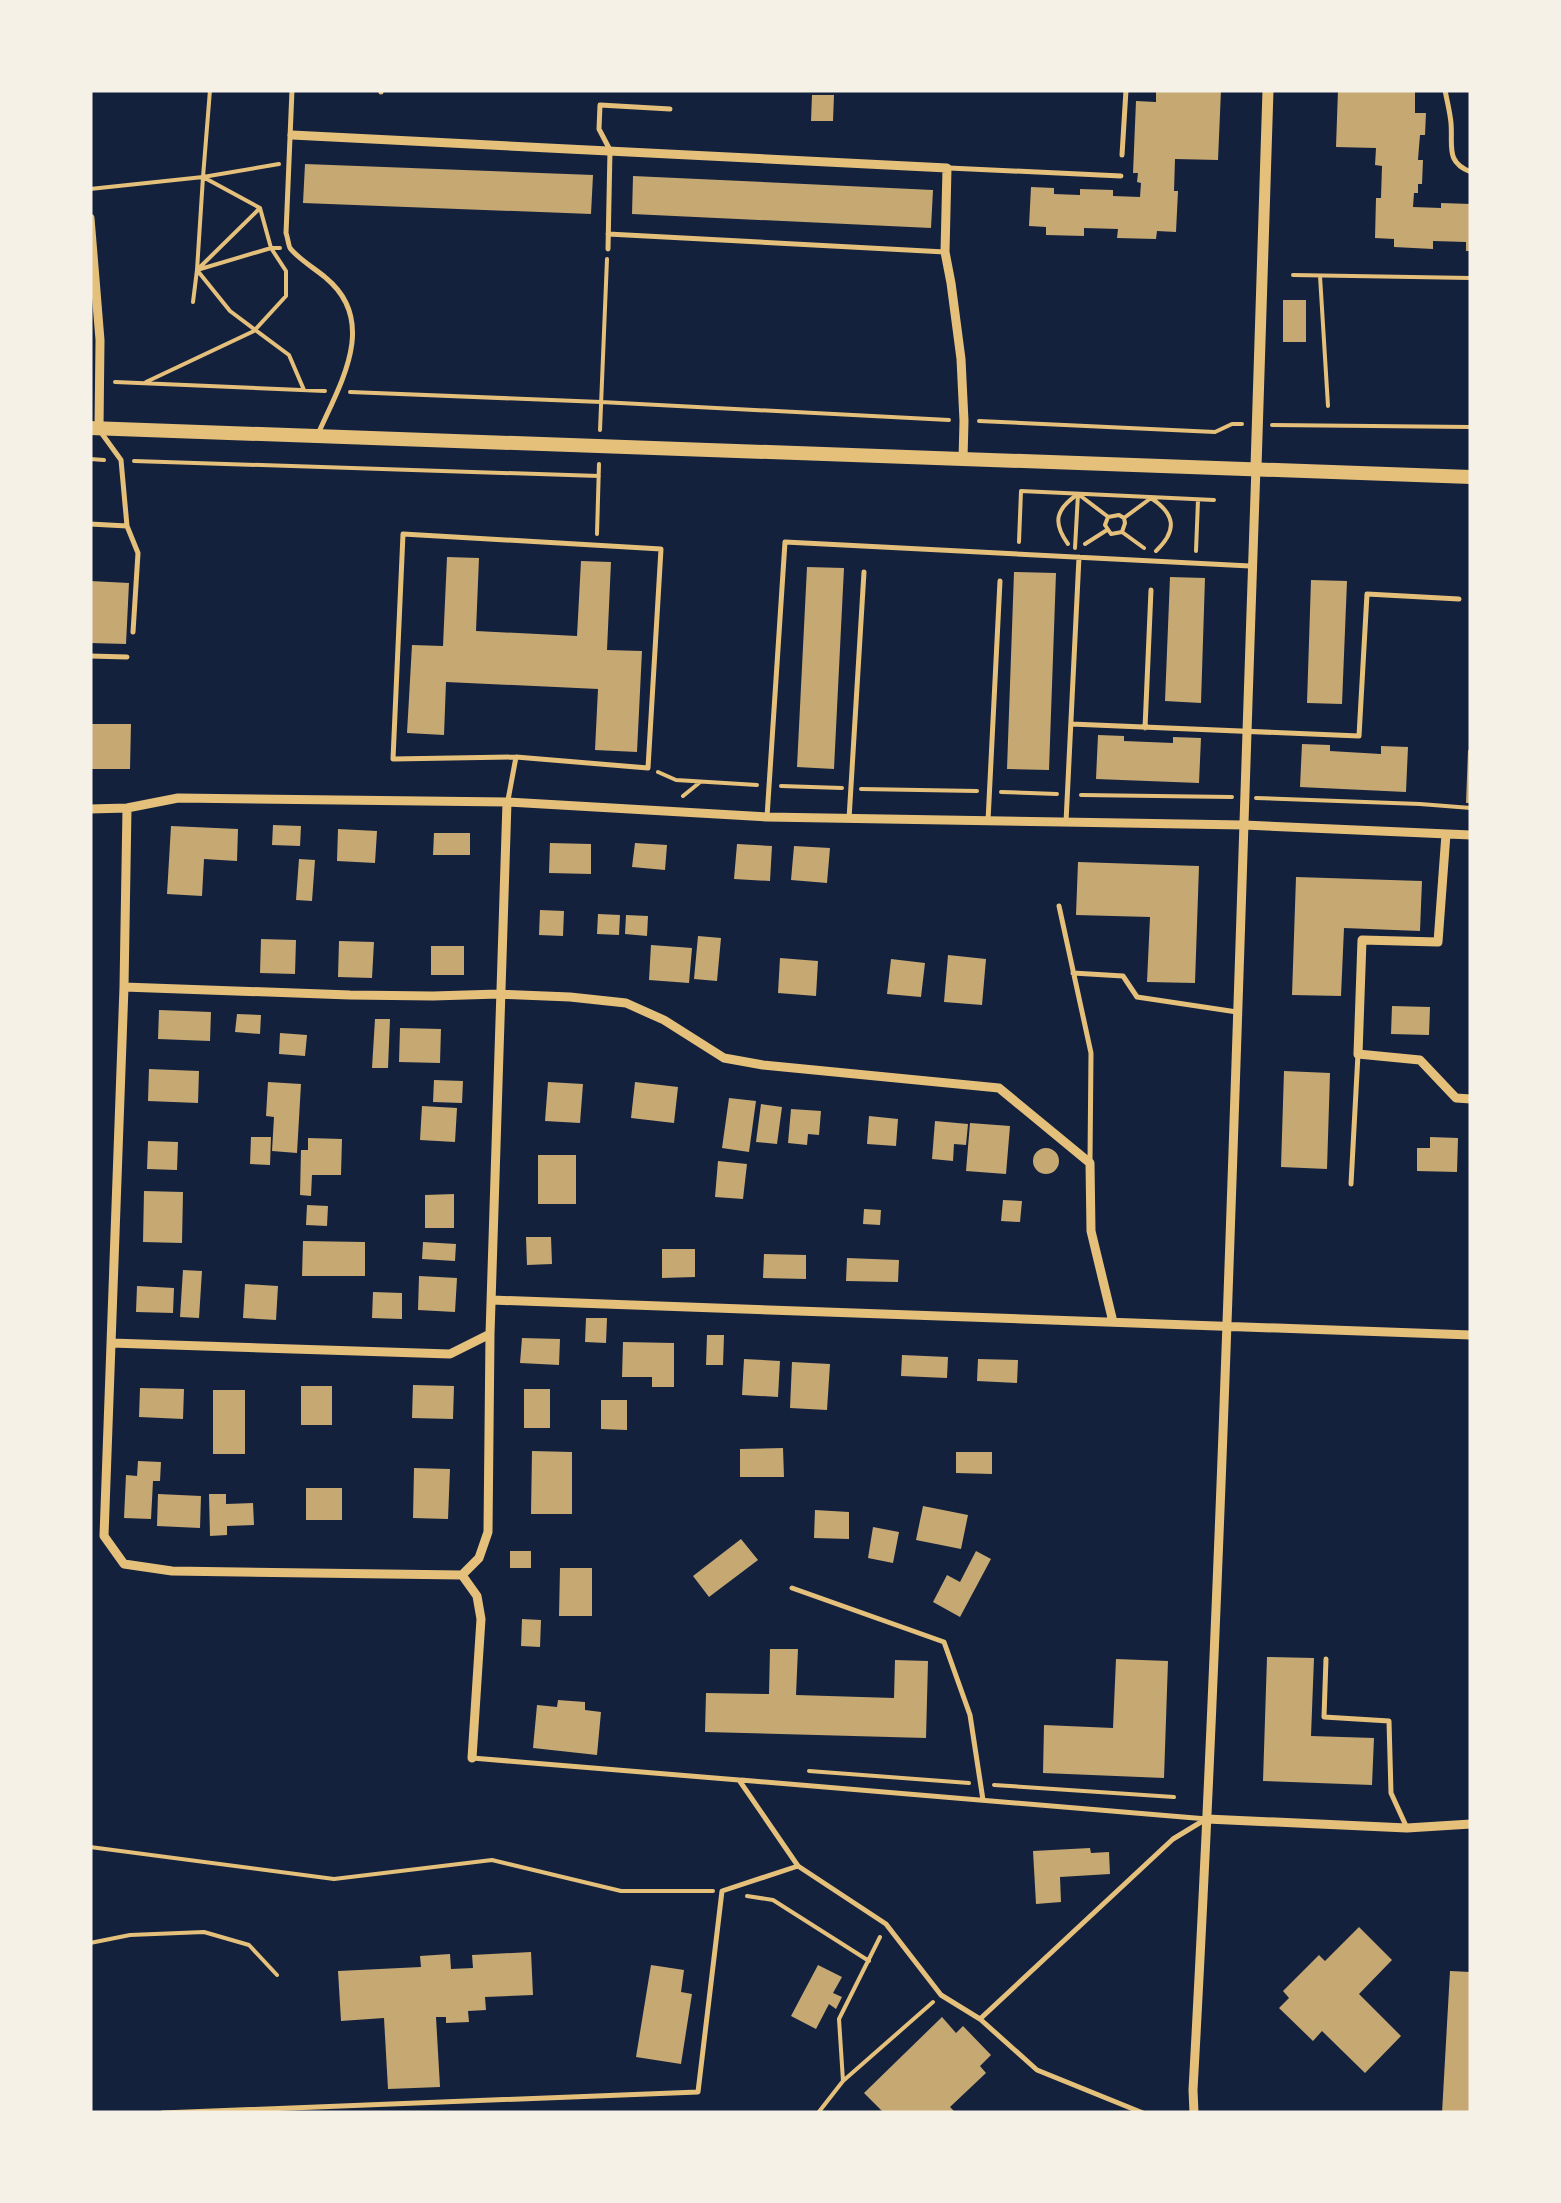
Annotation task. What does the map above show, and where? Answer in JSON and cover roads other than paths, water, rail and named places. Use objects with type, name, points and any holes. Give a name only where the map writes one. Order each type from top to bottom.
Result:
[{"type":"main road","points":[[94,428],[1471,476]]},
{"type":"street","points":[[1194,2113],[1227,1326],[1268,90]]},
{"type":"street","points":[[292,135],[947,168],[945,252],[961,358],[963,459]]},
{"type":"street","points":[[90,218],[101,381],[94,428]]},
{"type":"street","points":[[90,809],[127,808],[178,798],[508,802],[767,817],[1244,825],[1471,834]]},
{"type":"street","points":[[127,808],[104,1536],[124,1564],[172,1572],[462,1575],[478,1558],[488,1532],[499,994],[508,802]]},
{"type":"street","points":[[1446,834],[1438,942],[1362,940],[1358,1054],[1420,1060],[1456,1098],[1471,1099]]},
{"type":"street","points":[[124,987],[350,995],[570,996],[626,1003],[664,1020],[724,1058],[999,1088],[1090,1163],[1091,1231],[1113,1322]]},
{"type":"street","points":[[492,1300],[1471,1335]]},
{"type":"street","points":[[111,1343],[450,1354],[490,1334]]},
{"type":"street","points":[[462,1575],[477,1596],[481,1619],[472,1758]]},
{"type":"street","points":[[1206,1819],[1407,1828],[1471,1824]]},
{"type":"lane","points":[[292,90],[286,234],[290,248],[332,282],[348,303],[353,318],[352,343],[318,434]]},
{"type":"lane","points":[[1122,155],[1126,90]]},
{"type":"lane","points":[[1445,90],[1451,153],[1457,165],[1471,172]]},
{"type":"lane","points":[[608,250],[610,150],[599,129],[600,105],[670,109]]},
{"type":"lane","points":[[947,168],[1121,176]]},
{"type":"lane","points":[[608,234],[945,252]]},
{"type":"lane","points":[[94,428],[121,460],[127,526],[138,553],[133,632]]},
{"type":"lane","points":[[90,524],[127,526]]},
{"type":"lane","points":[[403,534],[661,549],[648,768],[516,758],[392,759],[403,534]]},
{"type":"lane","points":[[767,817],[785,542],[1077,554],[1252,566]]},
{"type":"lane","points":[[1066,822],[1077,554]]},
{"type":"lane","points":[[849,818],[864,572]]},
{"type":"lane","points":[[988,821],[1000,581]]},
{"type":"lane","points":[[1145,728],[1150,590]]},
{"type":"lane","points":[[1071,724],[1359,736],[1367,594],[1458,599]]},
{"type":"lane","points":[[90,656],[127,657]]},
{"type":"lane","points":[[508,802],[516,758]]},
{"type":"lane","points":[[1059,906],[1091,1053],[1090,1163]]},
{"type":"lane","points":[[1072,972],[1123,976],[1137,996],[1238,1012]]},
{"type":"lane","points":[[1351,1184],[1358,1054]]},
{"type":"lane","points":[[792,1588],[944,1642],[970,1715],[983,1800]]},
{"type":"lane","points":[[1326,1660],[1324,1717],[1389,1721],[1392,1793],[1407,1828]]},
{"type":"lane","points":[[472,1758],[1206,1819]]},
{"type":"lane","points":[[739,1780],[798,1866],[886,1924],[941,1995],[980,2018],[1037,2070],[1144,2113]]},
{"type":"lane","points":[[980,2018],[1173,1838],[1206,1819]]},
{"type":"lane","points":[[162,2113],[698,2092],[722,1891],[798,1866]]}]
